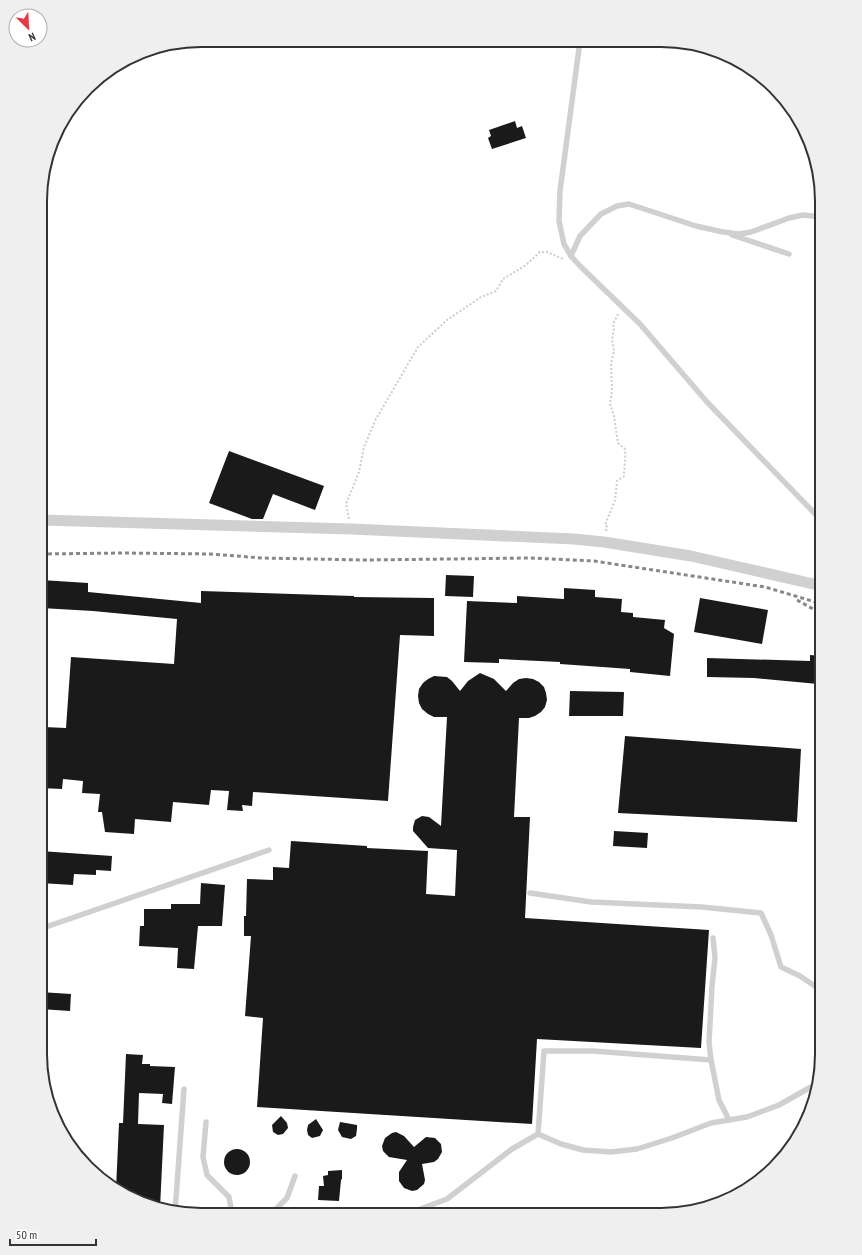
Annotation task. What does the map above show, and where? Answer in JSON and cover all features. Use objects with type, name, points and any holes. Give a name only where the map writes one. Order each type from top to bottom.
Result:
[{"type":"street","points":[[47,520],[350,529],[574,539],[604,542],[691,556],[815,584]]},
{"type":"lane","points":[[579,47],[560,191],[559,220],[564,244],[570,256],[640,324],[707,402],[815,514]]},
{"type":"lane","points":[[570,256],[580,236],[601,214],[616,206],[629,204],[696,226],[739,234],[751,232],[789,218],[803,215],[815,216]]},
{"type":"lane","points":[[723,232],[789,254]]},
{"type":"lane","points":[[47,927],[269,850]]},
{"type":"lane","points":[[530,893],[591,902],[702,907],[761,913],[771,936],[781,967],[800,976],[815,987]]},
{"type":"lane","points":[[714,938],[715,958],[709,1042],[719,1100],[729,1120]]},
{"type":"lane","points":[[538,1134],[544,1051],[593,1052],[711,1060]]},
{"type":"lane","points":[[538,1134],[561,1144],[583,1150],[611,1152],[637,1149],[672,1138],[710,1123],[747,1117],[779,1106],[811,1087]]},
{"type":"lane","points":[[175,1206],[184,1089]]},
{"type":"lane","points":[[206,1122],[203,1157],[207,1175],[229,1197],[231,1208]]},
{"type":"lane","points":[[423,1208],[447,1199],[512,1148],[538,1134]]},
{"type":"lane","points":[[277,1208],[287,1198],[295,1176]]},
{"type":"path","points":[[350,529],[346,504],[359,472],[364,446],[376,419],[418,347],[447,320],[481,297],[496,291],[503,280],[526,265],[540,252],[547,252],[580,266]]},
{"type":"path","points":[[604,542],[607,527],[605,525],[615,500],[617,481],[624,476],[626,458],[625,449],[618,443],[614,416],[610,404],[612,391],[611,363],[614,351],[612,340],[614,329],[613,324],[621,307]]},
{"type":"building","points":[[515,121],[517,128],[522,126],[526,138],[492,149],[488,138],[491,136],[489,130]]},
{"type":"building","points":[[229,451],[324,486],[315,510],[273,494],[263,519],[252,519],[209,503]]},
{"type":"building","points":[[446,575],[474,576],[473,597],[445,596]]},
{"type":"building","points":[[47,580],[88,583],[88,592],[201,603],[201,591],[354,597],[434,598],[434,636],[400,635],[388,801],[253,792],[252,806],[242,805],[243,811],[227,810],[229,791],[211,790],[209,805],[173,802],[171,822],[135,819],[134,834],[105,832],[102,812],[98,812],[100,794],[82,793],[83,781],[63,779],[62,789],[47,788],[47,727],[66,728],[71,657],[174,664],[177,619],[47,608]]},
{"type":"building","points":[[564,588],[595,590],[595,597],[622,599],[621,612],[633,613],[633,617],[665,620],[664,628],[674,634],[670,676],[630,672],[630,669],[560,664],[560,662],[499,659],[499,663],[464,662],[467,601],[517,603],[517,596],[564,599]]},
{"type":"building","points":[[700,598],[768,610],[762,644],[694,632]]},
{"type":"building","points":[[810,655],[815,655],[815,684],[754,678],[707,677],[707,658],[810,661]]},
{"type":"building","points":[[480,673],[494,679],[506,691],[519,679],[526,678],[539,682],[544,687],[546,693],[547,700],[545,707],[541,712],[529,718],[519,718],[514,817],[530,817],[525,918],[709,930],[701,1048],[537,1039],[532,1124],[257,1107],[263,1018],[245,1016],[251,936],[244,936],[247,879],[273,880],[273,867],[289,868],[291,841],[367,846],[367,848],[428,851],[426,894],[455,896],[457,850],[428,848],[413,831],[415,820],[422,816],[429,817],[441,826],[447,717],[434,717],[428,714],[422,709],[418,696],[419,689],[423,683],[434,676],[447,677],[460,691],[468,681]]},
{"type":"building","points":[[570,691],[624,692],[623,716],[569,716]]},
{"type":"building","points":[[625,736],[801,749],[797,822],[618,813]]},
{"type":"building","points":[[614,831],[648,833],[647,848],[613,846]]},
{"type":"building","points":[[47,851],[112,856],[111,871],[96,870],[96,875],[74,874],[73,885],[47,883]]},
{"type":"building","points":[[201,883],[225,885],[222,926],[198,926],[194,969],[177,968],[178,948],[139,946],[140,926],[144,926],[144,909],[171,909],[171,904],[200,904]]},
{"type":"building","points":[[47,992],[71,994],[70,1011],[47,1009]]},
{"type":"building","points":[[126,1054],[143,1055],[142,1064],[150,1064],[150,1066],[175,1067],[172,1104],[162,1103],[163,1094],[139,1093],[138,1124],[164,1125],[160,1203],[133,1192],[116,1183],[119,1123],[123,1123]]},
{"type":"building","points":[[281,1116],[287,1123],[288,1128],[283,1134],[278,1135],[273,1132],[272,1125]]},
{"type":"building","points":[[316,1119],[323,1130],[320,1136],[312,1138],[308,1135],[308,1125]]},
{"type":"building","points":[[340,1122],[357,1125],[356,1136],[351,1139],[342,1137],[338,1130]]},
{"type":"building","points":[[396,1132],[404,1136],[414,1147],[426,1137],[435,1138],[441,1144],[442,1152],[438,1159],[434,1162],[422,1164],[425,1180],[424,1184],[417,1190],[412,1191],[404,1188],[399,1181],[399,1172],[407,1160],[389,1157],[383,1151],[382,1146],[385,1138]]},
{"type":"building","points":[[237,1149],[246,1153],[250,1162],[246,1171],[237,1175],[228,1171],[224,1162],[228,1153]]},
{"type":"building","points":[[342,1170],[339,1201],[318,1200],[319,1186],[324,1186],[323,1176],[328,1175],[328,1171]]},
{"type":"railway","points":[[47,554],[211,554],[262,558],[364,560],[531,558],[594,561],[765,587],[815,602]]},
{"type":"railway","points":[[797,600],[815,610]]}]
